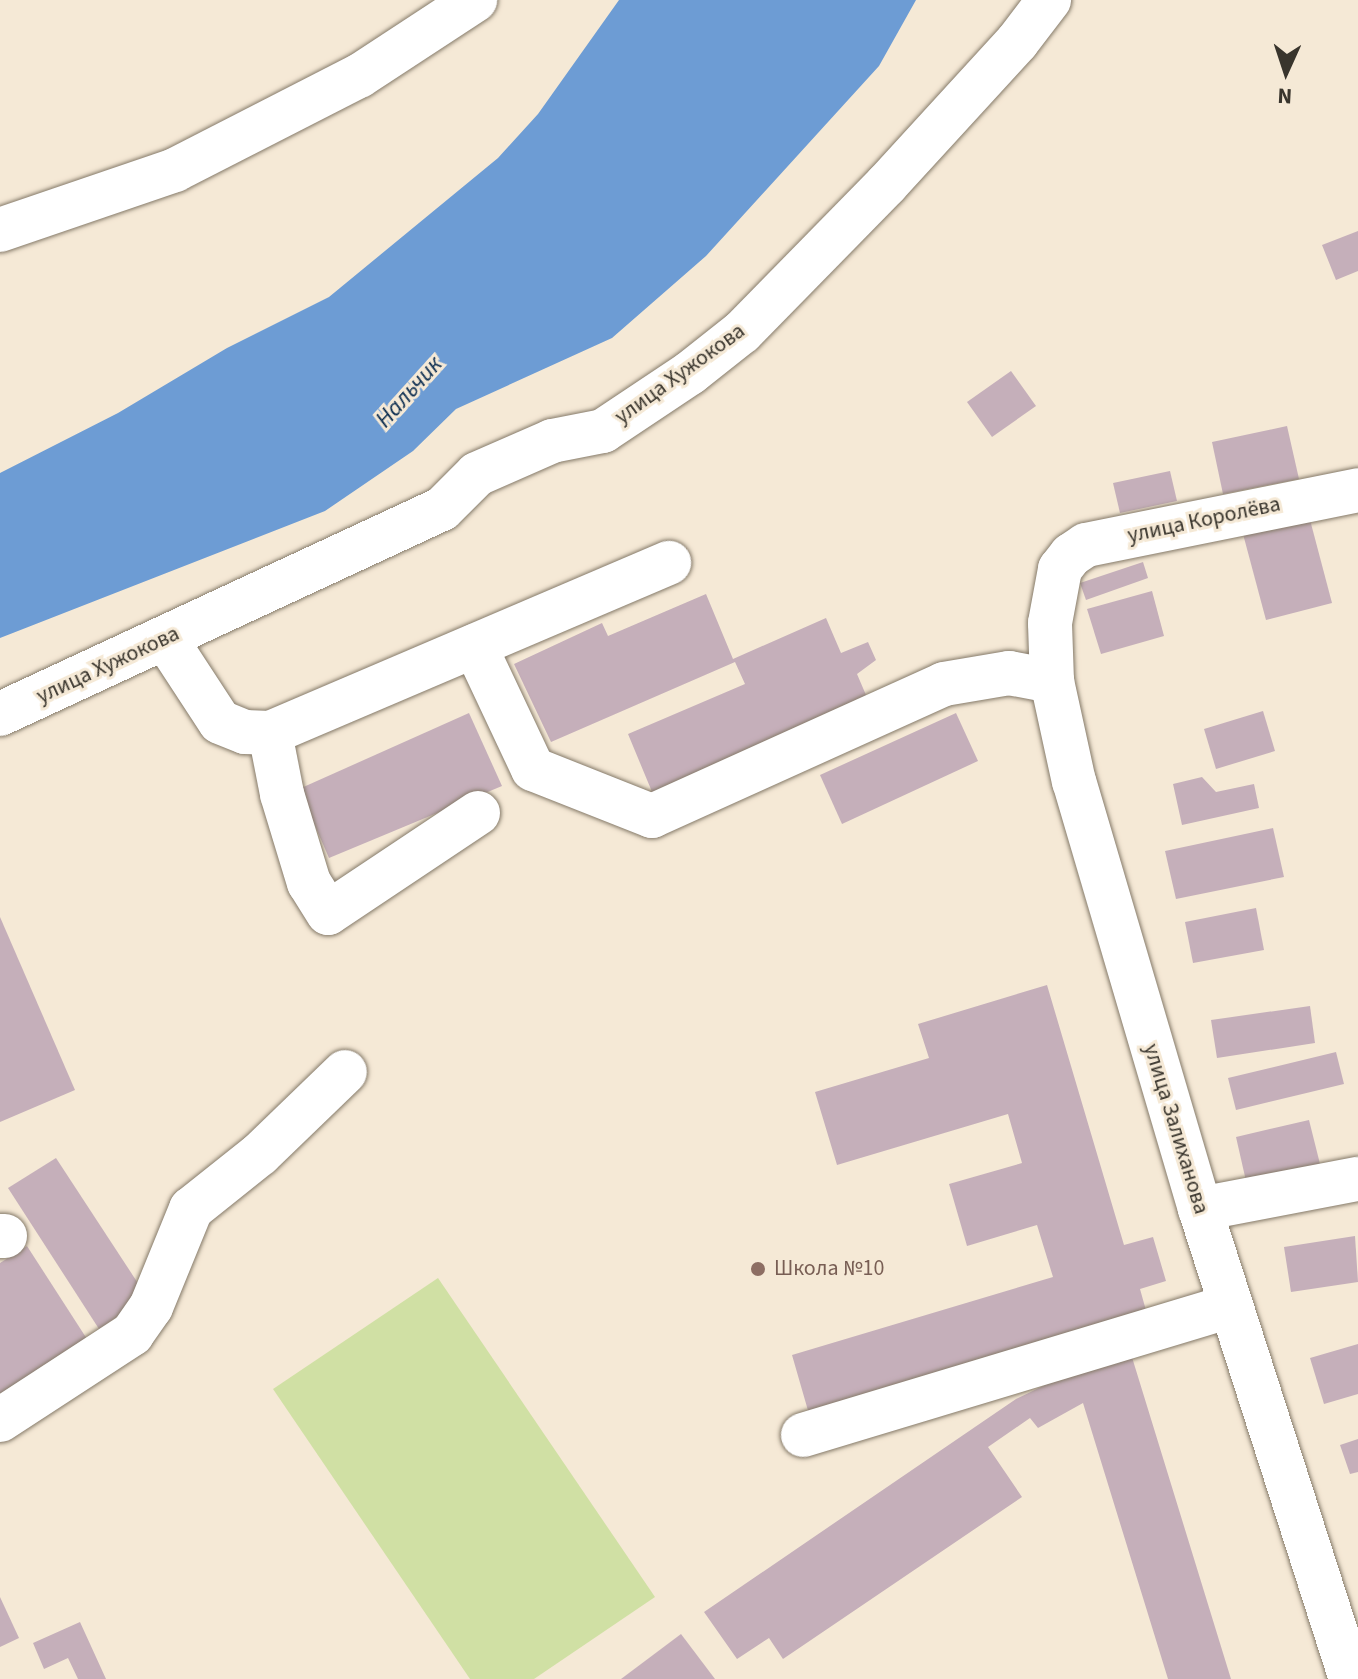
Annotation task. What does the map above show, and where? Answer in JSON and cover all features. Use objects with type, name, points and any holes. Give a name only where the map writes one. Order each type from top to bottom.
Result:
[{"type":"street","points":[[0,230],[175,170],[359,76],[475,0]]},
{"type":"street","name":"улица Хужокова","points":[[0,714],[442,509],[477,474],[552,441],[603,431],[690,373],[742,332],[886,185],[1017,42],[1049,0]]},
{"type":"street","name":"улица Королёва","points":[[1060,569],[1071,555],[1086,545],[1358,490]]},
{"type":"street","points":[[165,638],[220,722],[245,732],[270,733],[669,563]]},
{"type":"street","name":"улица Залиханова","points":[[1060,569],[1050,623],[1052,681],[1074,782],[1200,1209],[1351,1679]]},
{"type":"street","points":[[475,646],[533,769],[652,816],[944,684],[1009,673],[1052,681]]},
{"type":"street","points":[[270,733],[282,794],[309,883],[328,913],[478,813]]},
{"type":"street","points":[[0,1420],[132,1334],[151,1307],[191,1209],[260,1154],[345,1072]]},
{"type":"street","points":[[1200,1209],[1358,1179]]},
{"type":"street","points":[[803,1435],[1231,1306]]},
{"type":"green space","points":[[438,1278],[655,1597],[534,1679],[470,1679],[273,1389]]},
{"type":"water","name":"Нальчик","points":[[619,0],[916,0],[879,66],[706,256],[612,338],[456,409],[413,451],[325,511],[0,638],[0,473],[118,413],[227,348],[329,297],[498,158],[538,114]]},
{"type":"building","points":[[1358,231],[1358,271],[1336,280],[1322,245]]},
{"type":"building","points":[[1011,371],[1036,406],[992,437],[967,402]]},
{"type":"building","points":[[1287,426],[1299,479],[1223,494],[1212,442]]},
{"type":"building","points":[[1170,471],[1177,501],[1120,513],[1113,483]]},
{"type":"building","points":[[1309,516],[1332,603],[1266,620],[1243,534]]},
{"type":"building","points":[[1143,562],[1148,578],[1086,600],[1080,583]]},
{"type":"building","points":[[1152,591],[1164,636],[1101,654],[1087,609]]},
{"type":"building","points":[[706,594],[733,659],[826,618],[841,653],[868,642],[876,660],[857,674],[872,709],[655,799],[628,734],[745,684],[735,662],[551,742],[514,664],[602,623],[608,636]]},
{"type":"building","points":[[1263,711],[1275,751],[1216,769],[1204,729]]},
{"type":"building","points":[[469,713],[502,786],[329,858],[299,789]]},
{"type":"building","points":[[956,713],[978,761],[842,824],[820,775]]},
{"type":"building","points":[[1202,777],[1216,792],[1254,784],[1259,808],[1182,825],[1173,784]]},
{"type":"building","points":[[1273,828],[1284,877],[1176,899],[1165,851]]},
{"type":"building","points":[[1256,908],[1264,950],[1193,963],[1185,922]]},
{"type":"building","points":[[0,917],[75,1090],[0,1122]]},
{"type":"building","points":[[1047,985],[1124,1245],[1153,1237],[1166,1281],[1140,1289],[1147,1314],[809,1414],[792,1355],[1053,1277],[1037,1225],[967,1246],[949,1184],[1022,1163],[1008,1114],[837,1165],[815,1092],[929,1058],[918,1024]]},
{"type":"building","points":[[1310,1006],[1315,1043],[1217,1058],[1211,1020]]},
{"type":"building","points":[[1336,1052],[1344,1084],[1236,1110],[1228,1078]]},
{"type":"building","points":[[1309,1120],[1320,1164],[1246,1181],[1236,1137]]},
{"type":"building","points":[[56,1158],[147,1297],[99,1329],[8,1188]]},
{"type":"building","points":[[1355,1236],[1358,1282],[1291,1292],[1284,1247]]},
{"type":"building","points":[[27,1246],[87,1339],[0,1394],[0,1263]]},
{"type":"building","points":[[1358,1344],[1358,1394],[1324,1404],[1310,1358]]},
{"type":"building","points":[[1131,1354],[1231,1679],[1168,1679],[1083,1403],[1038,1428],[1030,1418],[988,1447],[1022,1497],[783,1659],[769,1638],[737,1659],[704,1612],[1016,1399],[1074,1371]]},
{"type":"building","points":[[1358,1439],[1358,1472],[1350,1474],[1340,1445]]},
{"type":"building","points":[[0,1597],[19,1638],[0,1647]]},
{"type":"building","points":[[80,1622],[106,1679],[78,1679],[68,1658],[44,1669],[33,1643]]},
{"type":"building","points":[[681,1634],[715,1679],[621,1679]]},
{"type":"place","name":"Школа №10","points":[[758,1269]]}]
